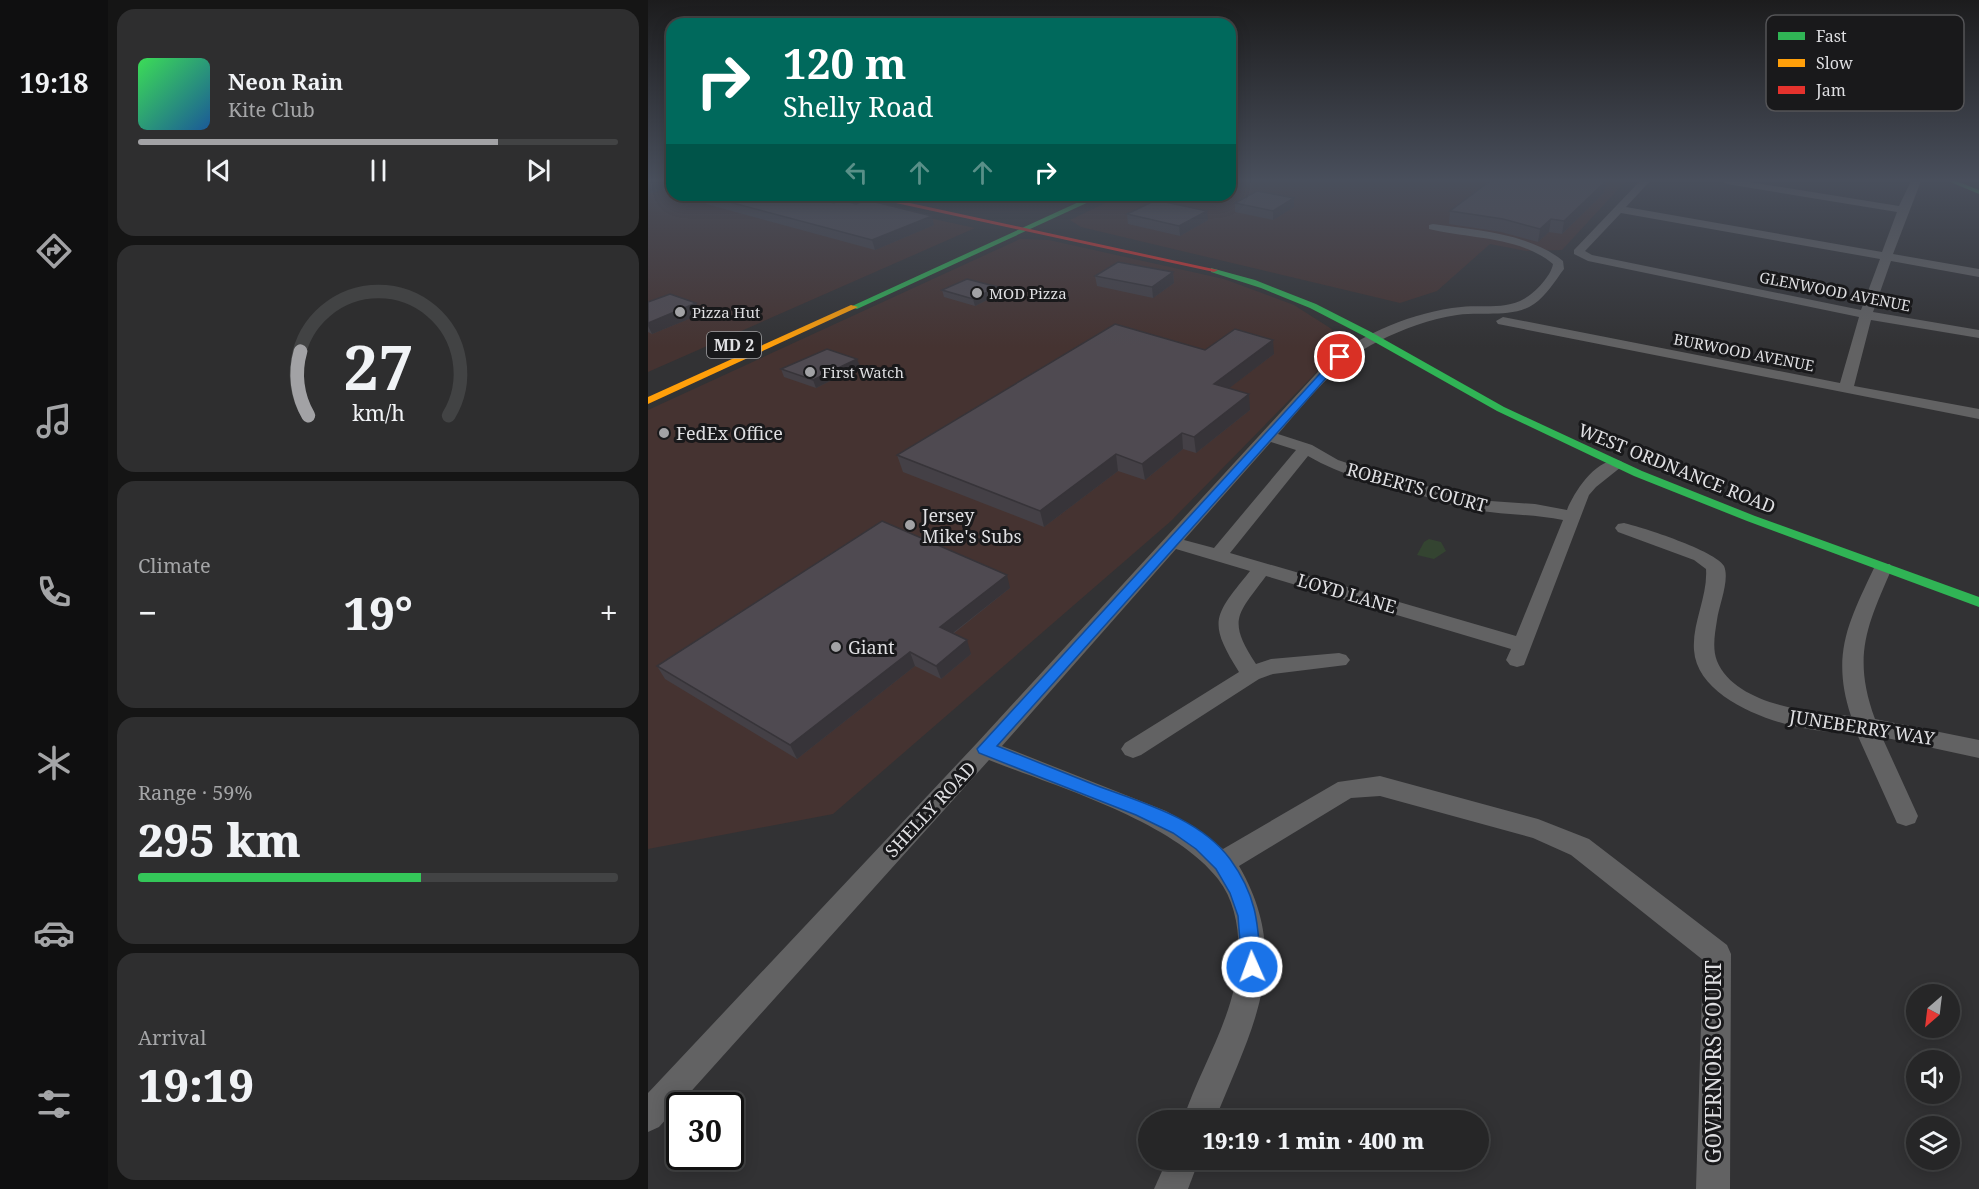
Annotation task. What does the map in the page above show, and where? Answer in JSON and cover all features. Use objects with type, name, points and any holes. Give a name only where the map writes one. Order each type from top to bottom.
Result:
[{"type":"main road","name":"MD 2","points":[[937,254],[977,236]]},
{"type":"main road","name":"MD 2","points":[[648,401],[995,236]]},
{"type":"main road","name":"WEST ORDNANCE ROAD","points":[[1068,236],[1227,274],[1268,288],[1312,306],[1375,338],[1492,406],[1615,464],[1688,495],[1979,602]]},
{"type":"main road","name":"WEST ORDNANCE ROAD","points":[[1093,236],[1201,260],[1260,276],[1323,300],[1361,321],[1375,338]]},
{"type":"main road","points":[[704,376],[729,357],[790,329],[796,325],[797,321],[794,317]]},
{"type":"street","name":"SHELLY ROAD","points":[[648,1116],[985,749],[1331,366],[1351,350],[1375,338],[1458,311],[1516,307],[1529,302],[1558,269],[1559,263],[1555,258],[1536,248],[1480,236]]},
{"type":"street","name":"GLENWOOD AVENUE","points":[[1592,236],[1578,251],[1588,258],[1866,315],[1979,334]]},
{"type":"street","points":[[1768,236],[1979,273]]},
{"type":"street","points":[[1846,389],[1866,315],[1894,236]]},
{"type":"street","name":"BURWOOD AVENUE","points":[[1503,321],[1979,414]]},
{"type":"street","name":"ROBERTS COURT","points":[[1268,436],[1306,448],[1332,464],[1475,505],[1535,509],[1572,516]]},
{"type":"street","points":[[1218,555],[1306,448]]},
{"type":"street","points":[[1572,516],[1581,495],[1590,483],[1615,464]]},
{"type":"street","name":"LOYD LANE","points":[[1172,542],[1263,568],[1520,652],[1572,516]]},
{"type":"street","name":"JUNEBERRY WAY","points":[[1624,528],[1701,555],[1715,567],[1716,578],[1705,650],[1711,669],[1722,682],[1752,702],[1794,718],[1866,726],[1940,739],[1979,749]]},
{"type":"street","points":[[1251,674],[1229,635],[1227,625],[1235,606],[1263,568]]},
{"type":"street","points":[[1883,568],[1862,615],[1853,648],[1854,684],[1866,726],[1906,816]]},
{"type":"street","points":[[1133,749],[1251,674],[1271,667],[1339,660]]},
{"type":"street","points":[[985,749],[1142,810],[1179,828],[1202,843],[1222,863],[1238,890],[1248,916],[1252,967],[1231,1042],[1203,1110]]},
{"type":"street","name":"GOVERNORS COURT","points":[[1222,863],[1327,799],[1347,789],[1361,786],[1380,786],[1461,807],[1538,829],[1580,847],[1717,954],[1713,1189]]},
{"type":"street","points":[[1171,1189],[1179,1170]]},
{"type":"shaded area","points":[[648,236],[956,236],[648,372]]},
{"type":"shaded area","points":[[1121,236],[1575,236],[1562,250],[1526,251],[1490,244],[1437,291],[1400,303]]},
{"type":"shaded area","points":[[1020,239],[1049,240],[1224,279],[1294,305],[1330,328],[1345,343],[1171,521],[833,814],[648,849],[648,410]]},
{"type":"green space","points":[[1429,539],[1441,542],[1446,551],[1434,559],[1417,555],[1424,542]]},
{"type":"building","points":[[859,236],[881,236],[872,240]]},
{"type":"building","points":[[1118,262],[1173,272],[1152,287],[1095,276]]},
{"type":"building","points":[[967,279],[998,287],[973,299],[942,290]]},
{"type":"building","points":[[670,294],[696,303],[648,323],[648,302]]},
{"type":"building","points":[[1115,324],[1205,350],[1235,329],[1273,340],[1214,384],[1249,394],[1194,437],[1182,433],[1142,464],[1116,454],[1040,511],[897,455]]},
{"type":"building","points":[[827,349],[857,359],[813,380],[781,369]]},
{"type":"building","name":"Giant","points":[[882,521],[1007,575],[940,627],[967,640],[936,666],[910,652],[790,745],[657,666]]},
{"type":"traffic: fast","points":[[854,307],[1009,236]]},
{"type":"traffic: fast","points":[[1214,270],[1289,295],[1313,306],[1528,423],[1638,474],[1751,519],[1979,602]]},
{"type":"traffic: slow","points":[[648,401],[854,307]]},
{"type":"traffic: jam","points":[[1054,236],[1214,270]]},
{"type":"place","name":"MOD Pizza","points":[[977,293]]},
{"type":"place","name":"Pizza Hut","points":[[680,312]]},
{"type":"place","name":"First Watch","points":[[810,372]]},
{"type":"place","name":"FedEx Office","points":[[664,433]]},
{"type":"place","name":"Jersey Mike's Subs","points":[[910,525]]},
{"type":"place","name":"Giant","points":[[836,647]]},
{"type":"route","points":[[1252,967],[1248,916],[1238,890],[1222,863],[1202,843],[1179,828],[1142,810],[985,749],[1340,357]]}]
